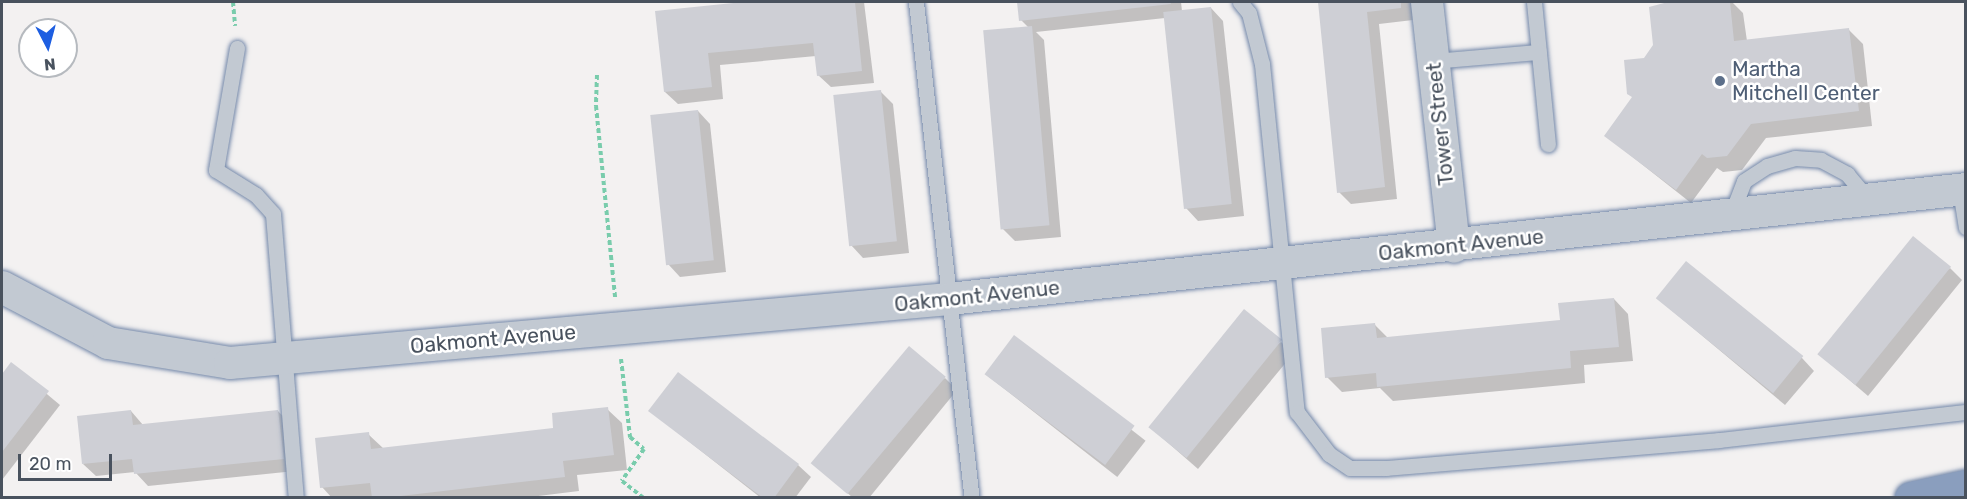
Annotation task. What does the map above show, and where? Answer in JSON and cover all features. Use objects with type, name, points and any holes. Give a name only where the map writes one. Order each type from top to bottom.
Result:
[{"type":"highway","points":[[1911,498],[1965,486]]},
{"type":"street","name":"Tower Street","points":[[1427,2],[1454,247]]},
{"type":"street","name":"Oakmont Avenue","points":[[2,287],[108,343],[230,363],[949,299],[1454,247],[1963,189]]},
{"type":"lane","points":[[916,2],[972,498]]},
{"type":"lane","points":[[1240,2],[1249,13],[1262,64],[1297,412],[1329,454],[1350,468],[1386,468],[1719,440],[1965,412]]},
{"type":"lane","points":[[1534,2],[1548,144]]},
{"type":"lane","points":[[237,48],[216,170],[256,195],[273,214],[296,498]]},
{"type":"lane","points":[[1433,61],[1539,52]]},
{"type":"lane","points":[[1731,215],[1744,181],[1767,166],[1795,158],[1821,160],[1847,174],[1869,200]]},
{"type":"lane","points":[[1963,189],[1965,228]]},
{"type":"building","points":[[743,2],[855,2],[862,71],[817,76],[813,43],[708,53],[712,87],[664,92],[655,11]]},
{"type":"building","points":[[1017,2],[1170,2],[1171,4],[1019,21]]},
{"type":"building","points":[[1318,2],[1401,2],[1401,8],[1367,12],[1385,187],[1337,193]]},
{"type":"building","points":[[1668,2],[1730,2],[1734,41],[1849,28],[1859,111],[1751,124],[1727,156],[1707,158],[1702,154],[1676,190],[1604,136],[1632,97],[1627,94],[1624,60],[1644,58],[1653,45],[1649,7]]},
{"type":"building","points":[[1211,7],[1232,204],[1184,209],[1163,12]]},
{"type":"building","points":[[1032,26],[1049,225],[1001,230],[983,30]]},
{"type":"building","points":[[881,90],[897,241],[849,246],[833,95]]},
{"type":"building","points":[[698,110],[714,260],[666,265],[650,115]]},
{"type":"building","points":[[1913,236],[1951,267],[1855,385],[1817,354]]},
{"type":"building","points":[[1686,261],[1803,356],[1773,393],[1656,298]]},
{"type":"building","points":[[1614,298],[1619,347],[1570,351],[1571,368],[1377,387],[1376,373],[1325,378],[1321,328],[1375,323],[1377,338],[1560,320],[1558,303]]},
{"type":"building","points":[[1244,309],[1282,340],[1186,458],[1148,427]]},
{"type":"building","points":[[1014,335],[1135,426],[1105,465],[985,374]]},
{"type":"building","points":[[909,346],[946,377],[847,494],[811,463]]},
{"type":"building","points":[[11,362],[49,391],[2,452],[2,374]]},
{"type":"building","points":[[678,372],[799,464],[774,498],[763,498],[648,411]]},
{"type":"building","points":[[608,407],[614,455],[563,461],[565,477],[383,498],[372,498],[370,483],[320,488],[315,438],[369,432],[371,449],[553,428],[552,413]]},
{"type":"building","points":[[131,410],[133,425],[278,410],[284,459],[134,474],[132,459],[82,464],[77,416]]},
{"type":"place","name":"Martha Mitchell Center","points":[[1720,81]]}]
